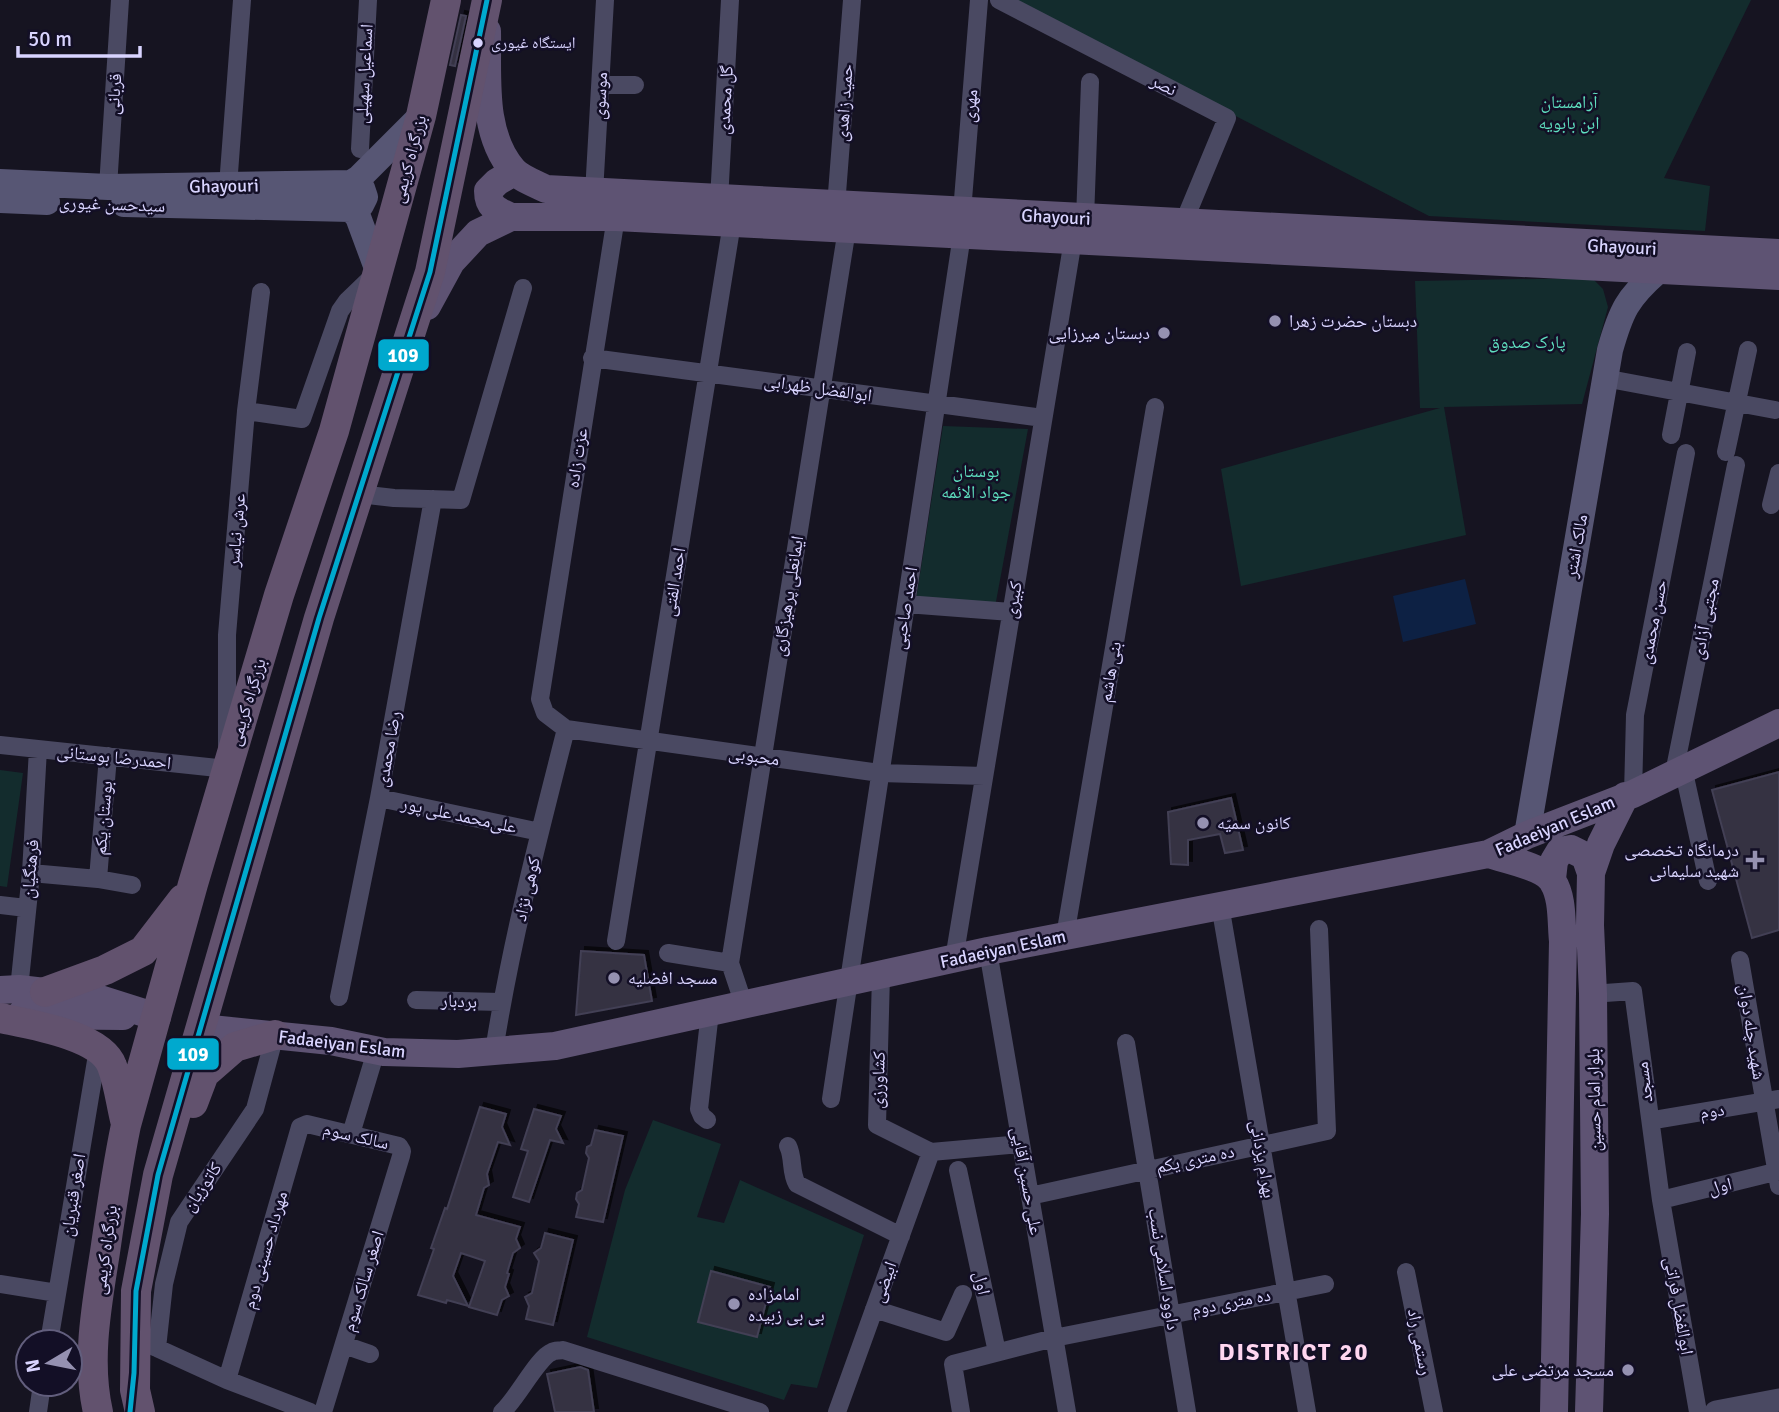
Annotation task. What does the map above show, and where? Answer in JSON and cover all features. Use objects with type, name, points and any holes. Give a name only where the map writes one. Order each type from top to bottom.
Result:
[{"type":"highway","name":"بزرگراه کریمی","points":[[101,1412],[94,1394],[94,1338],[126,1125],[193,884],[279,595],[334,431],[421,116],[446,0]]},
{"type":"highway","name":"بزرگراه کریمی","points":[[141,1412],[134,1373],[146,1343],[136,1291],[158,1175],[319,618],[430,272],[487,0]]},
{"type":"highway","points":[[279,595],[285,612],[293,618],[301,621],[319,618]]},
{"type":"highway","points":[[21,990],[105,970],[142,951],[170,918],[193,884]]},
{"type":"highway","points":[[0,1017],[38,1025],[98,1049],[111,1063],[126,1125]]},
{"type":"highway","points":[[157,1017],[201,1028]]},
{"type":"highway","points":[[149,1222],[204,1074],[235,1047],[275,1035]]},
{"type":"highway","points":[[101,1412],[103,1366],[108,1345],[118,1341],[127,1354],[134,1373]]},
{"type":"main road","points":[[487,0],[489,110],[499,148],[514,172],[488,191],[488,201],[494,209],[511,218]]},
{"type":"main road","points":[[378,271],[351,196],[359,178],[421,116]]},
{"type":"main road","name":"Ghayouri","points":[[514,172],[546,189],[726,211],[1079,229],[1658,271],[1779,276]]},
{"type":"main road","name":"Ghayouri","points":[[0,182],[108,187],[228,186],[351,196]]},
{"type":"main road","name":"سیدحسن غیوری","points":[[0,200],[351,196]]},
{"type":"main road","name":"Ghayouri","points":[[406,346],[451,262],[478,233],[511,218],[616,217],[726,211]]},
{"type":"main road","name":"Ghayouri","points":[[1079,229],[1183,224],[1779,253]]},
{"type":"main road","name":"مالک اشتر","points":[[1527,835],[1604,378],[1620,314],[1638,288],[1658,271]]},
{"type":"main road","name":"Fadaeiyan Eslam","points":[[201,1028],[331,1041],[376,1051],[458,1054],[555,1046],[988,951],[1488,854],[1527,835],[1629,795],[1779,723]]},
{"type":"main road","name":"بلوار امام حسین","points":[[1590,1412],[1595,1214],[1591,873],[1601,844],[1629,795]]},
{"type":"main road","points":[[1488,854],[1530,867],[1552,879],[1553,861],[1560,851],[1571,849],[1585,856],[1591,873]]},
{"type":"main road","name":"بلوار امام حسین","points":[[1552,879],[1558,895],[1563,941],[1554,1412]]},
{"type":"main road","points":[[21,990],[97,998],[157,1017]]},
{"type":"main road","points":[[0,1017],[157,1017]]},
{"type":"street","name":"قربانی","points":[[108,187],[120,0]]},
{"type":"street","points":[[228,186],[242,0]]},
{"type":"street","name":"اسماعیل سهیلی","points":[[360,149],[368,0]]},
{"type":"street","name":"موسوی","points":[[594,193],[605,0]]},
{"type":"street","name":"گل محمدی","points":[[726,211],[730,0]]},
{"type":"street","name":"حمید زاهدی","points":[[842,217],[852,0]]},
{"type":"street","name":"مهری","points":[[962,223],[979,0]]},
{"type":"street","name":"نصر","points":[[999,0],[1227,118],[1183,224]]},
{"type":"street","points":[[1079,229],[1090,82]]},
{"type":"street","points":[[601,85],[635,85]]},
{"type":"street","name":"احمد الفتی","points":[[616,941],[708,374],[726,211]]},
{"type":"street","name":"عزت زاده","points":[[566,729],[545,713],[540,699],[616,217]]},
{"type":"street","name":"ایمانعلی پرهیزگاری","points":[[730,962],[821,389],[842,217]]},
{"type":"street","name":"احمد صاحبی","points":[[831,1099],[962,223]]},
{"type":"street","name":"کبیری","points":[[954,959],[1043,418],[1079,229]]},
{"type":"street","points":[[246,411],[302,419],[340,311],[378,271]]},
{"type":"street","points":[[359,494],[461,500],[523,288]]},
{"type":"street","name":"عرش نیاسر","points":[[227,769],[227,635],[246,411],[261,292]]},
{"type":"street","name":"مجتبی آزادی","points":[[1679,771],[1731,459],[1736,404],[1748,349]]},
{"type":"street","points":[[1671,435],[1687,352]]},
{"type":"street","name":"ابوالفضل ظهرابی","points":[[592,358],[1043,418]]},
{"type":"street","points":[[1604,378],[1774,410]]},
{"type":"street","name":"بنی هاشم","points":[[1065,936],[1156,407]]},
{"type":"street","name":"حسن محمدی","points":[[1629,795],[1635,715],[1686,453]]},
{"type":"street","points":[[1771,505],[1779,473]]},
{"type":"street","name":"رضا محمدی","points":[[339,997],[379,798],[433,499]]},
{"type":"street","points":[[906,604],[1011,612]]},
{"type":"street","name":"محبوبی","points":[[566,729],[880,773],[984,776]]},
{"type":"street","name":"کوهی نژاد","points":[[494,1051],[501,1002],[566,729]]},
{"type":"street","name":"احمدرضا بوستانی","points":[[0,745],[227,769]]},
{"type":"street","name":"فرهنگیان","points":[[21,990],[38,749]]},
{"type":"street","name":"بوستان یکم","points":[[97,879],[108,756]]},
{"type":"street","points":[[1679,771],[1707,881]]},
{"type":"street","name":"علی‌محمد علی پور","points":[[379,798],[540,832]]},
{"type":"street","points":[[31,873],[132,885]]},
{"type":"street","points":[[0,905],[26,908]]},
{"type":"street","name":"بهرام یزدانی","points":[[1220,905],[1307,1412]]},
{"type":"street","name":"ده متری یکم","points":[[1030,1196],[1327,1130],[1319,929]]},
{"type":"street","name":"علی حسین آقایی","points":[[988,951],[1067,1412]]},
{"type":"street","points":[[668,953],[730,962],[744,1004]]},
{"type":"street","name":"شهید چله دوان","points":[[1740,960],[1771,1101],[1778,1177]]},
{"type":"street","name":"کشاورزی","points":[[881,975],[877,1125],[931,1152]]},
{"type":"street","name":"مسجد","points":[[1605,993],[1633,991],[1661,1200]]},
{"type":"street","name":"بردبار","points":[[416,1000],[501,1002]]},
{"type":"street","points":[[707,1120],[699,1109],[710,1012]]},
{"type":"street","name":"کاتوزیان","points":[[146,1343],[179,1222],[255,1109],[275,1035]]},
{"type":"street","name":"داوود اسلامی نسب","points":[[1126,1043],[1187,1412]]},
{"type":"street","name":"اصغر قنبریان","points":[[51,1328],[98,1049]]},
{"type":"street","points":[[351,1134],[376,1051]]},
{"type":"street","name":"دوم","points":[[1660,1119],[1771,1101]]},
{"type":"street","name":"سالک سوم","points":[[307,1124],[399,1146],[402,1151]]},
{"type":"street","name":"مهرداد حسینی دوم","points":[[227,1380],[300,1128],[307,1124]]},
{"type":"street","points":[[931,1152],[1021,1143]]},
{"type":"street","points":[[788,1146],[792,1154],[793,1177],[797,1184],[901,1236]]},
{"type":"street","name":"اصغر سالک سوم","points":[[323,1412],[402,1151]]},
{"type":"street","name":"ابیضی","points":[[837,1412],[931,1152]]},
{"type":"street","name":"اول","points":[[958,1170],[997,1352]]},
{"type":"street","name":"اول","points":[[1661,1200],[1778,1177]]},
{"type":"street","name":"ابوالفضل فراتی","points":[[1661,1200],[1698,1412]]},
{"type":"street","name":"رستمی راد","points":[[1406,1272],[1434,1412]]},
{"type":"street","points":[[0,1284],[57,1293]]},
{"type":"street","name":"ده متری دوم","points":[[997,1352],[1325,1284]]},
{"type":"street","points":[[874,1309],[946,1332],[963,1294]]},
{"type":"street","points":[[146,1343],[227,1380],[310,1412]]},
{"type":"street","points":[[344,1345],[370,1354]]},
{"type":"street","points":[[502,1412],[513,1402],[542,1360],[551,1352],[563,1350],[760,1412]]},
{"type":"street","points":[[961,1412],[953,1364],[997,1352]]},
{"type":"street","points":[[1716,1412],[1779,1400]]},
{"type":"green space","name":"آرامستان ابن بابویه","points":[[1011,0],[1751,0],[1664,178],[1710,186],[1705,231],[1429,216]]},
{"type":"green space","name":"پارک صدوق","points":[[1592,278],[1603,289],[1608,307],[1582,404],[1444,407],[1466,535],[1241,586],[1221,469],[1440,408],[1420,408],[1415,281]]},
{"type":"green space","name":"بوستان جواد الائمه","points":[[943,426],[1028,429],[995,607],[916,600]]},
{"type":"green space","points":[[0,770],[23,773],[7,887],[0,886]]},
{"type":"green space","points":[[653,1120],[721,1144],[697,1217],[724,1223],[740,1180],[864,1235],[817,1388],[791,1384],[784,1400],[587,1337],[625,1190]]},
{"type":"water","points":[[1465,579],[1476,624],[1403,642],[1393,596]]},
{"type":"building","points":[[461,15],[466,16],[455,66],[450,65]]},
{"type":"building","name":"درمانگاه تخصصی شهید سلیمانی","points":[[1779,772],[1779,930],[1752,938],[1712,790]]},
{"type":"building","name":"کانون سمیّه","points":[[1231,798],[1243,850],[1225,853],[1220,834],[1188,840],[1188,865],[1171,864],[1168,812]]},
{"type":"building","name":"مسجد افضلیه","points":[[581,951],[644,955],[652,1001],[576,1015]]},
{"type":"building","points":[[480,1107],[506,1114],[502,1127],[510,1145],[498,1142],[487,1174],[489,1185],[484,1188],[476,1215],[520,1227],[516,1239],[520,1248],[513,1253],[507,1273],[509,1274],[505,1287],[509,1296],[502,1300],[497,1315],[469,1307],[485,1261],[461,1253],[453,1276],[468,1306],[418,1295],[434,1249],[431,1248],[445,1208],[447,1209]]},
{"type":"building","points":[[534,1109],[561,1116],[556,1129],[563,1143],[550,1140],[529,1202],[513,1197],[528,1151],[521,1149]]},
{"type":"building","points":[[595,1130],[623,1136],[603,1222],[576,1217],[579,1204],[577,1193],[582,1190],[589,1158],[587,1147],[591,1145]]},
{"type":"building","points":[[545,1233],[573,1240],[553,1325],[526,1319],[529,1306],[525,1297],[532,1293],[539,1261],[534,1253],[541,1248]]},
{"type":"building","name":"امامزاده بی بی زبیده","points":[[711,1271],[770,1287],[757,1337],[698,1322]]},
{"type":"building","points":[[580,1367],[588,1370],[594,1412],[555,1412],[547,1374]]},
{"type":"transit line","name":"109","points":[[130,1412],[136,1291],[158,1175],[319,618],[430,272],[487,0]]},
{"type":"place","name":"ایستگاه غیوری","points":[[478,43]]},
{"type":"place","name":"دبستان حضرت زهرا","points":[[1275,321]]},
{"type":"place","name":"دبستان میرزایی","points":[[1164,333]]},
{"type":"place","name":"کانون سمیّه","points":[[1203,823]]},
{"type":"place","name":"درمانگاه تخصصی شهید سلیمانی","points":[[1755,860]]},
{"type":"place","name":"مسجد افضلیه","points":[[614,978]]},
{"type":"place","name":"امامزاده بی بی زبیده","points":[[734,1304]]},
{"type":"place","name":"مسجد مرتضی علی","points":[[1628,1370]]},
{"type":"district","name":"DISTRICT 20","points":[[1294,1352]]}]
